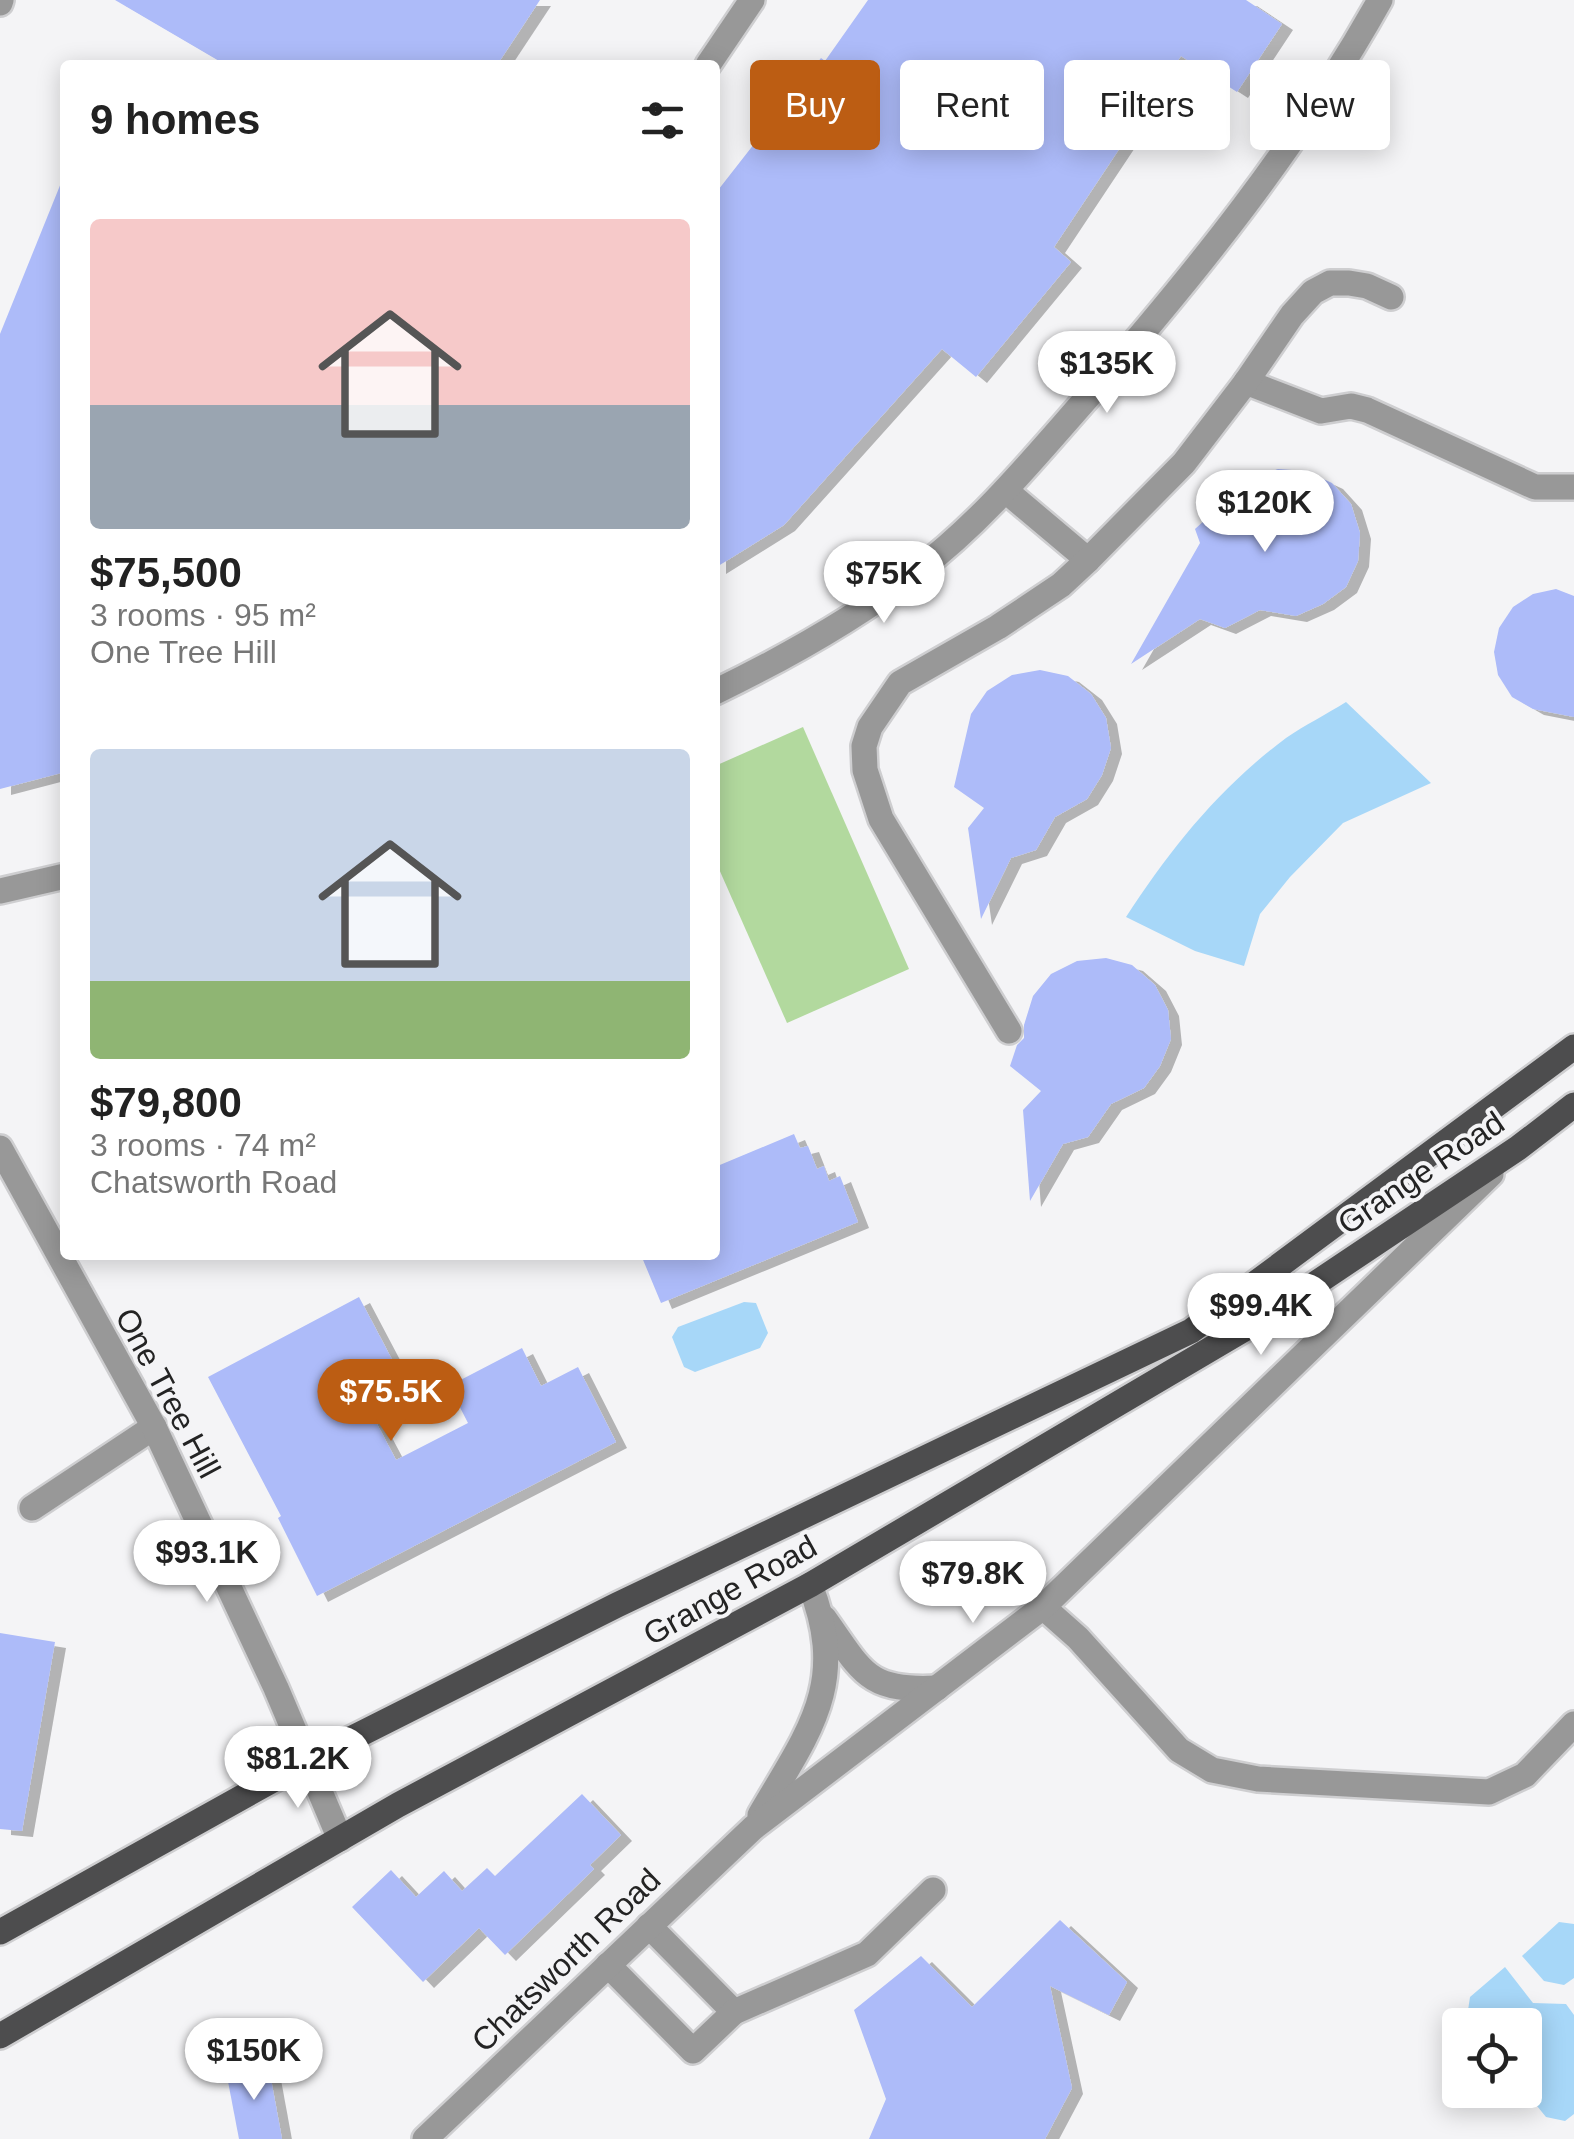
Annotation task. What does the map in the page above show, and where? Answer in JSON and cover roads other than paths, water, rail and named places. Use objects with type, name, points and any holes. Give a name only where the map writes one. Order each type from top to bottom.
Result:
[{"type":"main road","name":"Grange Road","points":[[0,1932],[307,1761],[617,1605],[1191,1331],[1574,1047]]},
{"type":"main road","name":"Grange Road","points":[[0,2036],[340,1839],[810,1585],[1270,1314],[1518,1148],[1574,1106]]},
{"type":"street","points":[[711,60],[752,0]]},
{"type":"street","points":[[720,690],[784,659],[918,571],[1006,491],[1168,305],[1267,178],[1380,0]]},
{"type":"street","points":[[1009,1031],[882,819],[868,782],[864,746],[879,711],[900,683],[998,628],[1061,586],[1088,560],[1184,462],[1313,292],[1330,282],[1367,286],[1391,296]]},
{"type":"street","points":[[1246,382],[1321,411],[1351,406],[1367,410],[1535,487],[1574,486]]},
{"type":"street","points":[[1006,491],[1088,560]]},
{"type":"street","points":[[0,891],[60,877]]},
{"type":"street","name":"One Tree Hill","points":[[0,1148],[60,1257]]},
{"type":"street","name":"Chatsworth Road","points":[[425,2139],[752,1828],[1043,1607],[1518,1148]]},
{"type":"street","name":"One Tree Hill","points":[[62,1260],[154,1427],[340,1839]]},
{"type":"street","points":[[32,1508],[154,1427]]},
{"type":"street","name":"Chatsworth Road","points":[[810,1585],[821,1613],[864,1673],[880,1684],[902,1690],[937,1688]]},
{"type":"street","points":[[1043,1607],[1078,1638],[1179,1750],[1212,1770],[1258,1779],[1489,1792],[1525,1775],[1574,1724]]},
{"type":"street","name":"Chatsworth Road","points":[[752,1828],[817,1711],[828,1669],[821,1613]]},
{"type":"street","points":[[608,1965],[693,2051],[734,2012],[867,1954],[933,1890]]},
{"type":"street","points":[[650,1926],[734,2012]]},
{"type":"water","points":[[1346,702],[1431,783],[1343,823],[1260,914],[1244,966],[1195,951],[1126,917],[1179,843],[1239,777],[1286,738]]},
{"type":"water","points":[[744,1302],[756,1303],[768,1333],[760,1348],[695,1372],[684,1367],[672,1337],[678,1327]]},
{"type":"water","points":[[1559,1922],[1574,1924],[1574,1978],[1564,1985],[1544,1981],[1522,1956]]},
{"type":"water","points":[[1505,1967],[1533,2003],[1566,2004],[1574,2015],[1574,2114],[1565,2121],[1546,2117],[1539,2108],[1542,2108],[1542,2008],[1468,2008],[1470,1997]]}]
